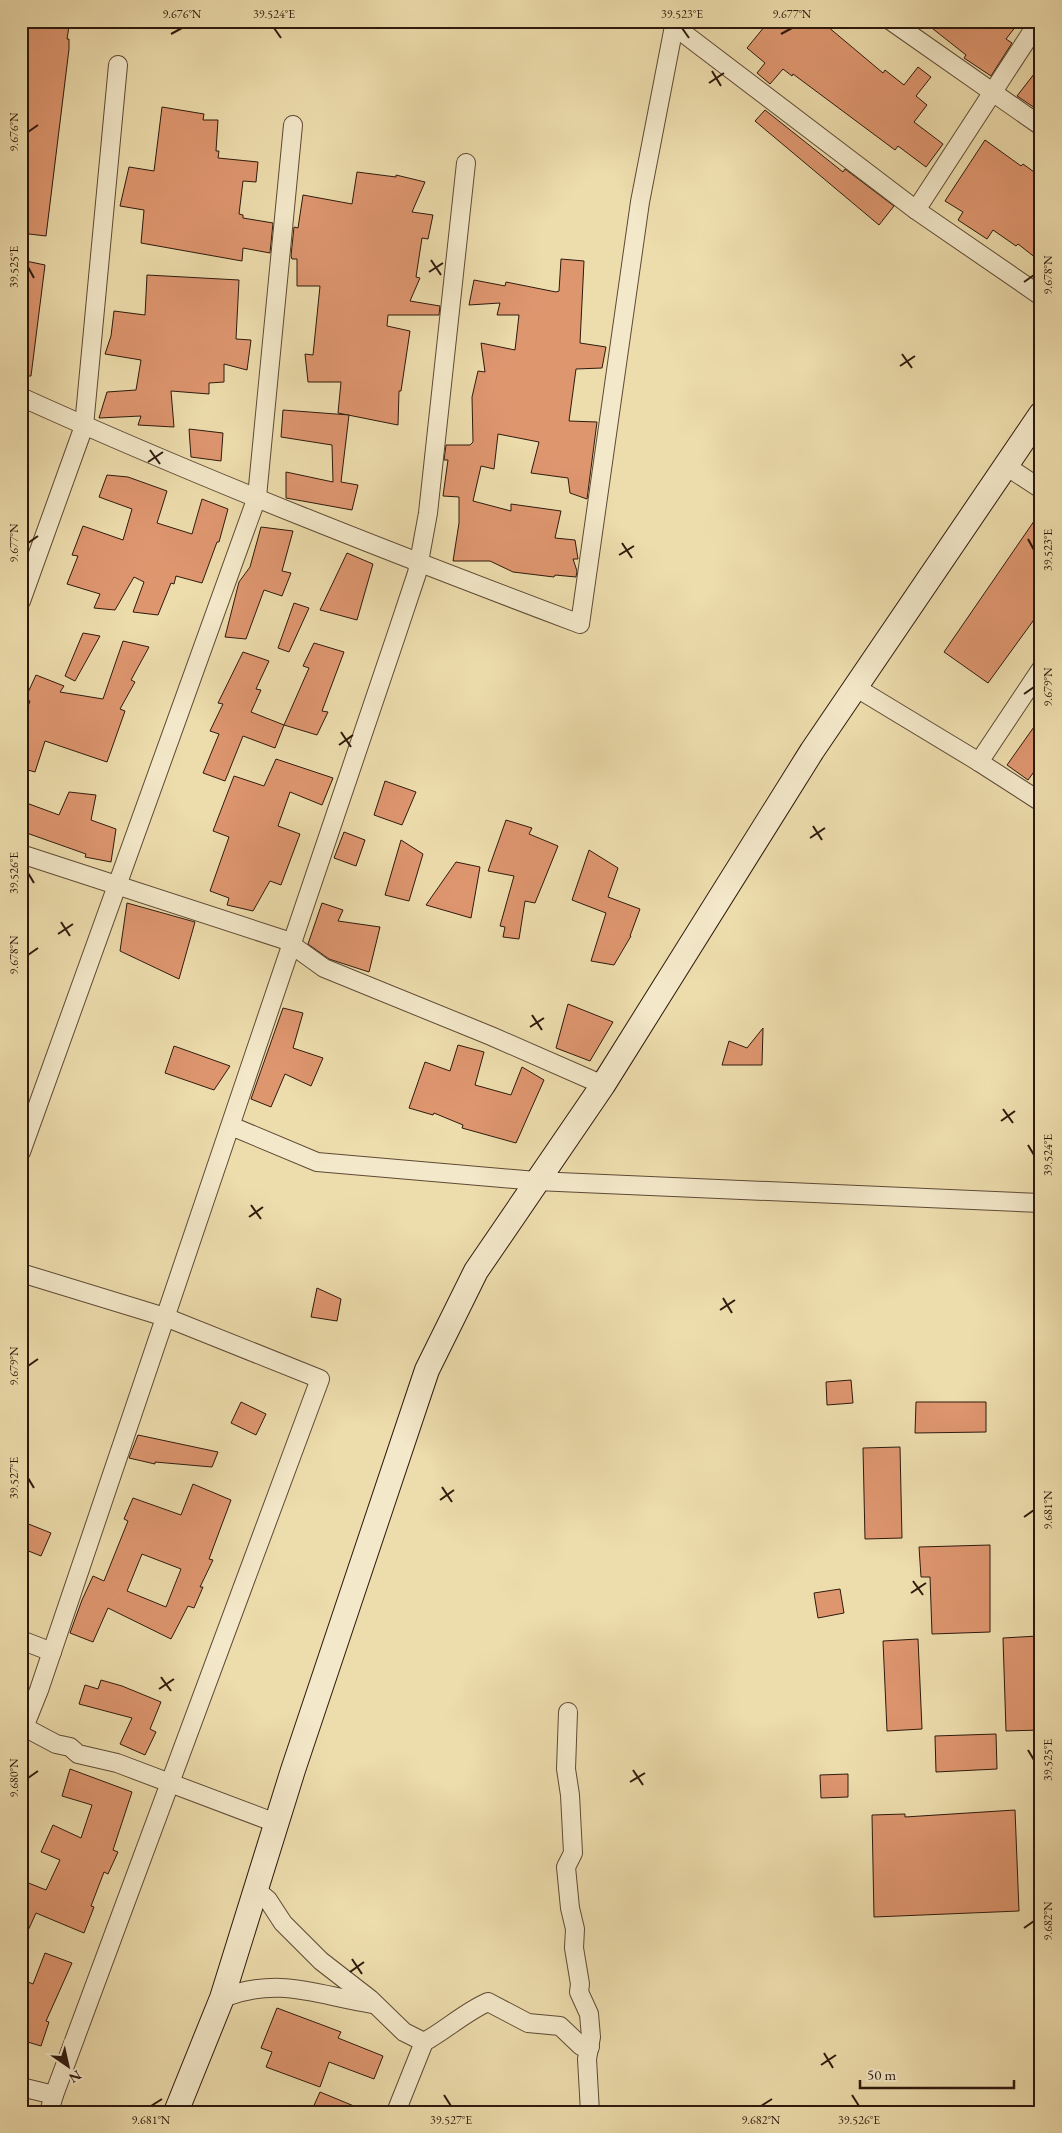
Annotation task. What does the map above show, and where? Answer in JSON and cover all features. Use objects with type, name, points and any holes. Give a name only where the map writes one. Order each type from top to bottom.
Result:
[{"type":"street","points":[[891,21],[992,94],[1041,126]]},
{"type":"street","points":[[916,210],[1039,21]]},
{"type":"street","points":[[21,397],[84,426],[256,497],[419,563],[580,624],[640,202],[674,24],[916,210],[1041,296]]},
{"type":"street","points":[[21,601],[84,426],[118,65]]},
{"type":"street","points":[[21,1152],[119,886],[256,497],[293,125]]},
{"type":"street","points":[[276,1823],[117,1763],[78,1754],[70,1747],[56,1744],[23,1731],[52,1652],[165,1317],[294,946],[419,563],[428,513],[466,163]]},
{"type":"street","points":[[176,2112],[222,1998],[276,1823],[427,1370],[476,1271],[603,1085],[812,751],[1041,414]]},
{"type":"street","points":[[1006,466],[1041,489]]},
{"type":"street","points":[[978,762],[1041,670]]},
{"type":"street","points":[[855,687],[1041,802]]},
{"type":"street","points":[[21,854],[285,940],[324,968],[491,1036],[603,1085]]},
{"type":"street","points":[[231,1126],[317,1162],[536,1181],[1041,1203]]},
{"type":"street","points":[[21,1273],[165,1317],[320,1379],[49,2112]]},
{"type":"street","points":[[21,1640],[52,1652]]},
{"type":"street","points":[[568,1712],[566,1769],[570,1795],[572,1853],[566,1867],[575,1929],[574,1948],[580,1984],[579,1992],[588,2014],[590,2047],[587,2059],[590,2112]]},
{"type":"street","points":[[256,1890],[268,1900],[283,1923],[317,1957],[376,2005],[404,2032],[424,2042]]},
{"type":"street","points":[[222,1998],[252,1988],[288,1987],[376,2005]]},
{"type":"street","points":[[396,2112],[424,2042],[440,2034],[474,2008],[488,2002],[528,2023],[560,2026],[581,2046],[590,2047]]},
{"type":"street","points":[[21,2087],[54,2095]]},
{"type":"building","points":[[24,21],[55,21],[69,26],[67,39],[69,39],[69,49],[46,236],[21,233],[24,182],[21,182],[21,30]]},
{"type":"building","points":[[769,21],[821,21],[883,73],[885,70],[904,85],[918,67],[931,77],[916,96],[927,105],[914,122],[943,144],[926,167],[898,146],[895,150],[793,74],[792,76],[783,69],[770,84],[757,73],[765,63],[747,48]]},
{"type":"building","points":[[923,21],[1020,21],[1006,39],[1012,43],[991,76],[964,58],[966,55]]},
{"type":"building","points":[[1041,65],[1041,100],[1035,108],[1017,96]]},
{"type":"building","points":[[162,107],[204,114],[203,120],[218,120],[216,151],[219,151],[218,158],[258,162],[256,182],[243,181],[239,214],[243,215],[243,218],[273,223],[270,253],[243,248],[242,261],[141,243],[144,210],[120,206],[129,167],[154,171]]},
{"type":"building","points":[[765,110],[843,172],[845,169],[894,206],[879,225],[755,121]]},
{"type":"building","points":[[985,140],[1021,166],[1023,164],[1041,177],[1041,262],[1018,244],[1016,246],[993,230],[987,239],[958,220],[963,212],[945,201]]},
{"type":"building","points":[[357,172],[396,177],[396,175],[425,182],[412,212],[433,215],[428,239],[422,238],[416,277],[420,278],[410,301],[440,306],[439,315],[388,315],[387,326],[410,331],[401,391],[399,391],[398,425],[338,413],[341,382],[308,382],[305,354],[313,355],[320,286],[297,286],[297,259],[292,259],[291,256],[294,227],[298,228],[303,195],[352,204]]},
{"type":"building","points":[[561,259],[584,261],[580,343],[606,347],[602,368],[576,369],[569,421],[597,422],[587,499],[570,493],[568,478],[531,473],[539,442],[498,434],[494,469],[481,466],[473,501],[511,511],[511,504],[561,511],[555,538],[575,540],[578,559],[573,559],[577,571],[576,577],[555,575],[554,577],[513,572],[490,561],[453,561],[459,523],[459,497],[443,496],[448,460],[444,460],[446,445],[470,445],[473,442],[472,397],[478,371],[485,372],[481,343],[515,350],[519,315],[497,315],[500,303],[469,305],[474,280],[505,286],[506,282],[556,292],[559,291]]},
{"type":"building","points":[[21,260],[45,265],[31,376],[21,376]]},
{"type":"building","points":[[147,275],[239,280],[236,339],[251,340],[247,370],[224,364],[224,382],[209,383],[209,394],[171,391],[174,427],[138,425],[141,416],[99,418],[107,392],[136,390],[141,360],[105,354],[111,336],[114,311],[145,315]]},
{"type":"building","points":[[283,410],[349,415],[341,482],[358,485],[352,510],[286,498],[286,472],[333,482],[332,445],[281,437]]},
{"type":"building","points":[[189,429],[223,433],[221,461],[191,457]]},
{"type":"building","points":[[107,475],[128,477],[167,491],[157,523],[192,534],[202,499],[228,509],[219,542],[217,542],[202,583],[176,576],[174,584],[171,583],[158,615],[133,612],[144,582],[134,577],[115,610],[94,608],[100,594],[67,584],[78,556],[72,555],[83,526],[123,540],[132,509],[99,497]]},
{"type":"building","points":[[1041,511],[1041,610],[988,683],[944,652]]},
{"type":"building","points":[[261,527],[293,531],[282,571],[291,573],[282,596],[264,590],[246,639],[225,637],[239,582],[250,567]]},
{"type":"building","points":[[347,553],[373,564],[357,620],[320,610]]},
{"type":"building","points":[[294,603],[309,608],[289,652],[278,648]]},
{"type":"building","points":[[83,633],[100,636],[75,681],[65,676]]},
{"type":"building","points":[[123,641],[149,647],[131,680],[135,682],[120,709],[125,711],[107,762],[45,741],[35,772],[21,768],[21,724],[30,701],[25,699],[36,675],[64,686],[60,692],[103,699]]},
{"type":"building","points":[[314,643],[344,652],[322,711],[328,712],[317,735],[284,725],[309,668],[303,666]]},
{"type":"building","points":[[243,652],[269,661],[256,689],[261,690],[251,712],[284,725],[275,748],[243,736],[225,781],[203,773],[219,734],[210,731],[223,704],[218,703]]},
{"type":"building","points":[[1041,717],[1041,762],[1028,780],[1007,765]]},
{"type":"building","points":[[276,759],[333,778],[322,805],[290,792],[278,826],[300,834],[281,885],[270,881],[253,911],[227,905],[229,898],[210,891],[229,837],[213,831],[234,776],[264,786]]},
{"type":"building","points":[[385,781],[416,792],[402,825],[374,815]]},
{"type":"building","points":[[69,792],[96,795],[91,820],[116,829],[111,862],[85,857],[86,854],[21,831],[21,801],[59,815]]},
{"type":"building","points":[[506,820],[532,828],[529,834],[558,846],[535,903],[525,901],[519,939],[503,937],[505,927],[500,926],[514,876],[488,871]]},
{"type":"building","points":[[344,832],[365,840],[356,866],[334,858]]},
{"type":"building","points":[[401,840],[423,854],[409,901],[385,895]]},
{"type":"building","points":[[589,850],[618,868],[608,897],[640,909],[631,936],[614,965],[591,961],[606,913],[572,900]]},
{"type":"building","points":[[456,862],[480,867],[471,918],[426,905]]},
{"type":"building","points":[[127,903],[195,922],[179,979],[120,951]]},
{"type":"building","points":[[322,903],[343,910],[338,921],[380,927],[369,972],[329,959],[308,944]]},
{"type":"building","points":[[568,1004],[613,1022],[590,1061],[556,1048]]},
{"type":"building","points":[[283,1008],[303,1013],[293,1048],[323,1058],[311,1086],[285,1074],[271,1107],[251,1099]]},
{"type":"building","points":[[763,1028],[762,1065],[722,1065],[729,1041],[747,1048]]},
{"type":"building","points":[[458,1045],[484,1052],[475,1085],[511,1095],[522,1067],[544,1080],[516,1143],[462,1128],[463,1125],[434,1113],[433,1115],[409,1108],[425,1062],[450,1071]]},
{"type":"building","points":[[174,1046],[230,1066],[214,1090],[165,1073]]},
{"type":"building","points":[[317,1288],[341,1299],[337,1321],[311,1317]]},
{"type":"building","points":[[851,1380],[853,1403],[827,1405],[826,1382]]},
{"type":"building","points":[[241,1402],[266,1414],[256,1435],[231,1423]]},
{"type":"building","points":[[916,1402],[986,1402],[986,1432],[915,1433]]},
{"type":"building","points":[[138,1435],[218,1452],[212,1467],[155,1462],[155,1464],[129,1458]]},
{"type":"building","points":[[900,1447],[902,1538],[865,1539],[863,1448]]},
{"type":"building","points":[[193,1484],[231,1500],[209,1559],[213,1560],[200,1587],[203,1587],[194,1608],[188,1606],[171,1639],[108,1608],[93,1642],[70,1633],[93,1576],[104,1581],[128,1521],[124,1519],[133,1498],[181,1515]],"holes":[[[142,1554],[181,1569],[166,1607],[127,1591]]]},
{"type":"building","points":[[21,1521],[51,1533],[41,1556],[21,1548]]},
{"type":"building","points":[[990,1545],[990,1632],[932,1634],[930,1577],[921,1577],[919,1547]]},
{"type":"building","points":[[840,1589],[844,1613],[818,1618],[814,1593]]},
{"type":"building","points":[[1038,1636],[1041,1730],[1006,1731],[1003,1638]]},
{"type":"building","points":[[918,1639],[922,1729],[887,1731],[883,1641]]},
{"type":"building","points":[[101,1680],[122,1686],[161,1702],[150,1729],[156,1732],[145,1755],[120,1744],[132,1718],[79,1704],[85,1685],[98,1689]]},
{"type":"building","points":[[996,1734],[997,1769],[936,1772],[935,1736]]},
{"type":"building","points":[[70,1769],[132,1792],[113,1850],[118,1852],[108,1874],[104,1872],[91,1906],[94,1907],[84,1933],[36,1913],[21,1946],[21,1880],[46,1890],[60,1860],[41,1852],[53,1825],[81,1838],[92,1805],[62,1796]]},
{"type":"building","points":[[848,1774],[848,1797],[821,1798],[820,1775]]},
{"type":"building","points":[[1015,1810],[1019,1911],[874,1917],[872,1815],[905,1814],[905,1817]]},
{"type":"building","points":[[45,1953],[72,1963],[46,2021],[49,2022],[41,2046],[21,2040],[21,1979],[33,1984]]},
{"type":"building","points":[[277,2008],[341,2032],[338,2038],[383,2056],[374,2079],[329,2062],[320,2087],[266,2067],[272,2052],[261,2048]]},
{"type":"building","points":[[320,2092],[366,2111],[366,2112],[311,2112]]}]
